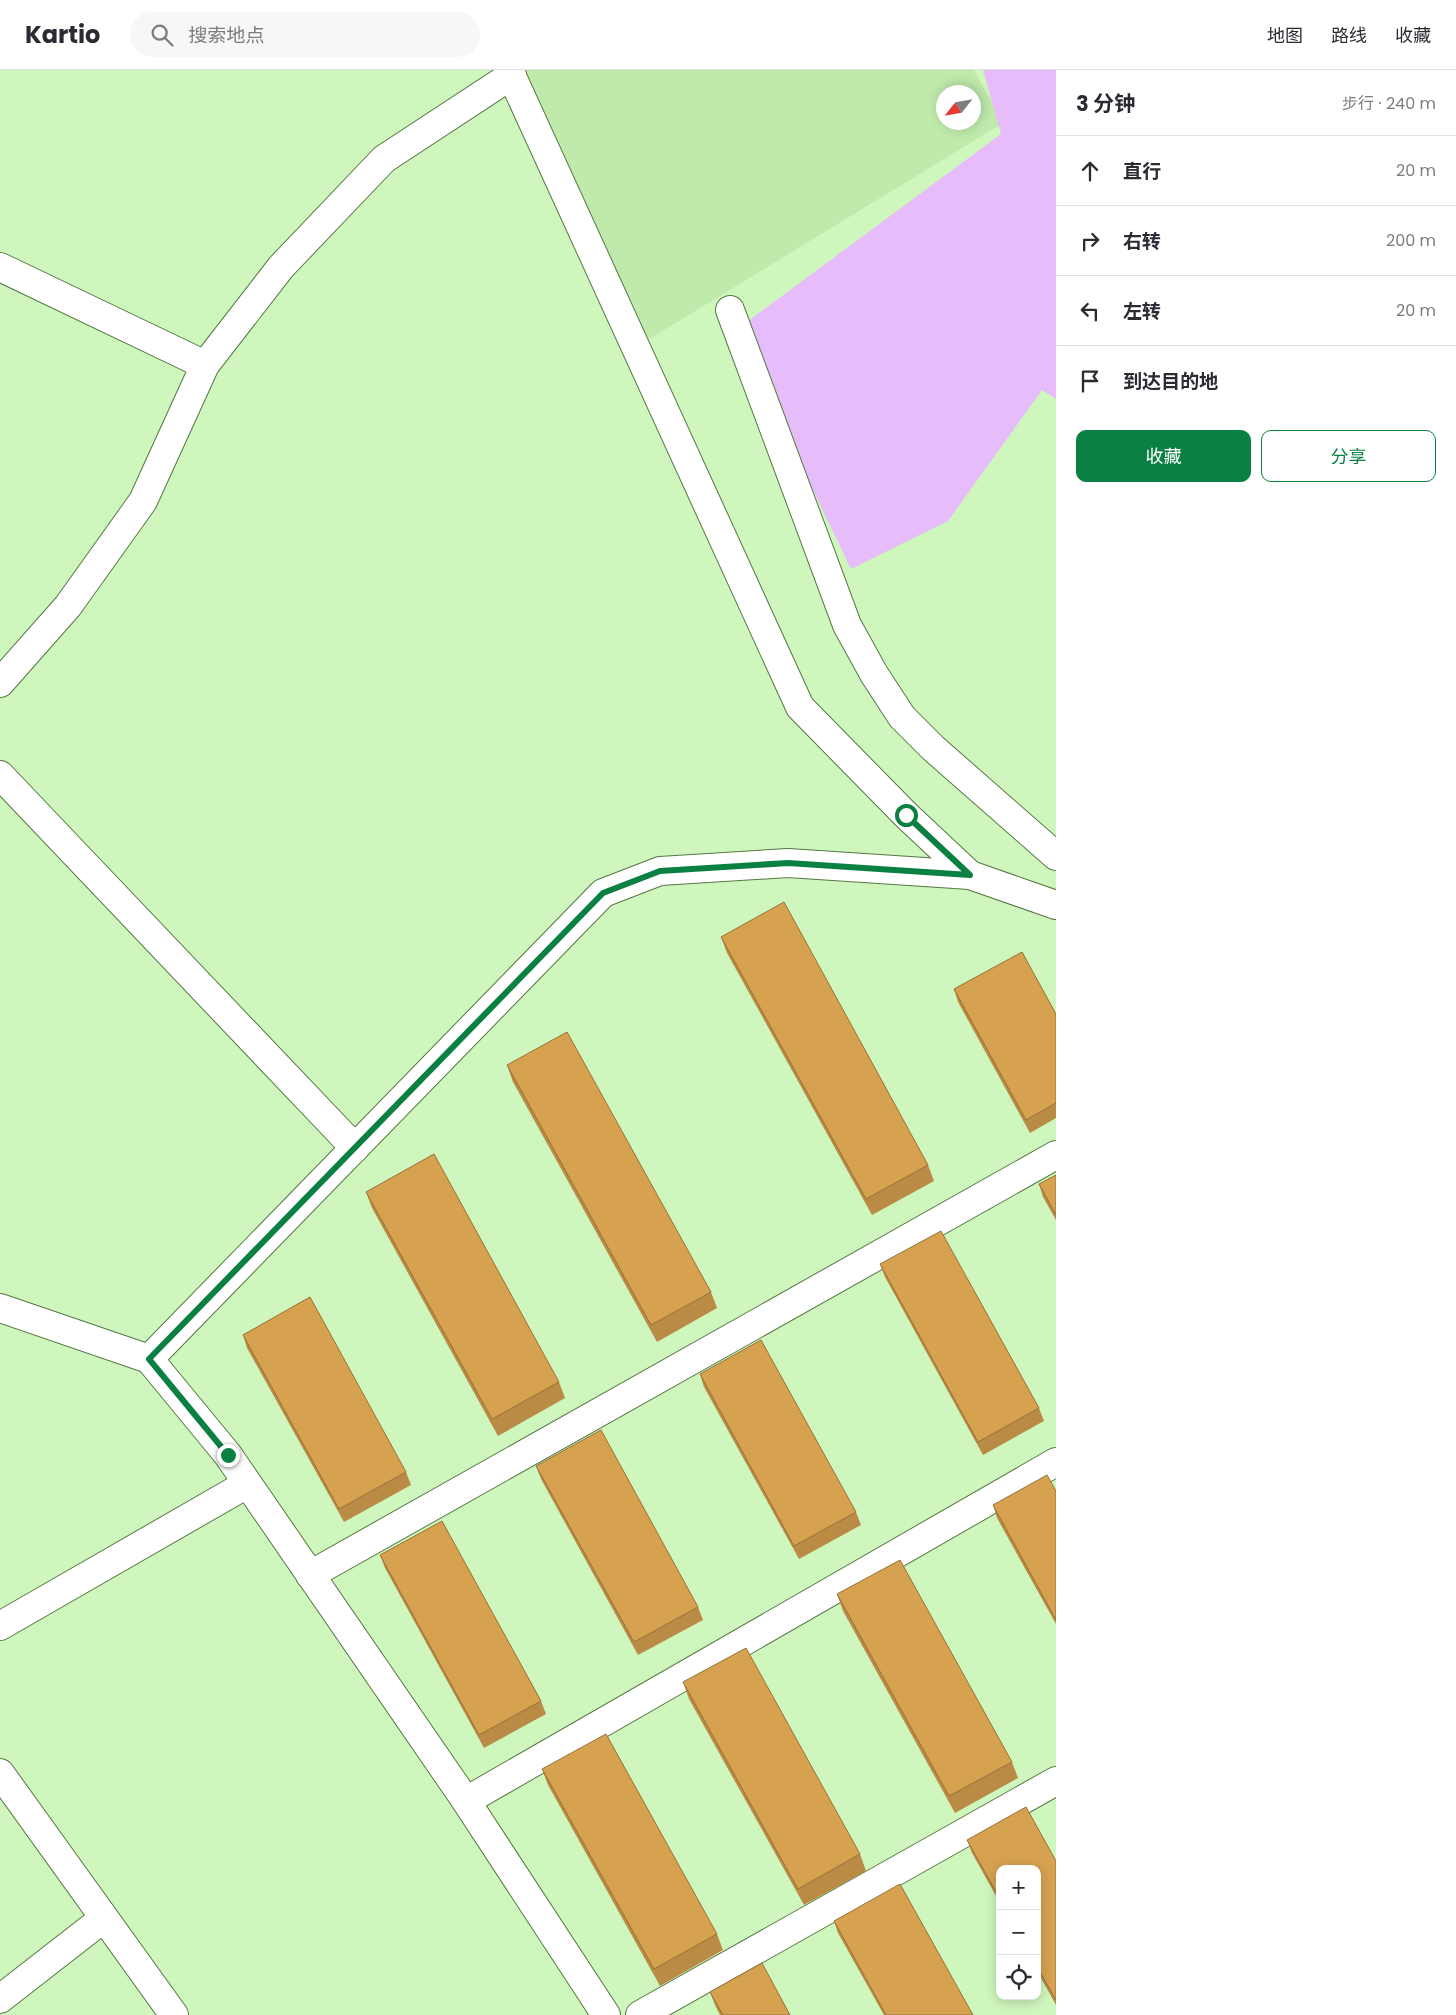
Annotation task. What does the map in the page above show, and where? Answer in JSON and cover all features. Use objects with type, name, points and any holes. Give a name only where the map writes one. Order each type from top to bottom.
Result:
[{"type":"street","points":[[0,683],[68,606],[143,501],[205,365],[281,267],[384,159],[510,72],[800,707],[906,815],[970,875]]},
{"type":"street","points":[[0,268],[205,365]]},
{"type":"street","points":[[730,310],[847,625],[874,674],[902,716],[933,748],[1056,856]]},
{"type":"street","points":[[0,775],[355,1148]]},
{"type":"street","points":[[149,1359],[603,893],[660,871],[788,863],[970,875],[1056,905]]},
{"type":"street","points":[[310,1576],[1056,1155]]},
{"type":"street","points":[[0,1308],[149,1359],[228,1455],[466,1801],[606,2015]]},
{"type":"street","points":[[466,1801],[1056,1462]]},
{"type":"street","points":[[0,1626],[247,1484]]},
{"type":"street","points":[[0,1772],[174,2015]]},
{"type":"street","points":[[640,2015],[1056,1781]]},
{"type":"street","points":[[0,1999],[104,1918]]},
{"type":"shaded area","points":[[510,70],[974,70],[1003,123],[638,346]]},
{"type":"shaded area","points":[[983,70],[1056,70],[1056,399],[1042,390],[948,521],[851,569],[736,330],[1001,134]]},
{"type":"building","points":[[784,902],[928,1165],[866,1199],[721,937]]},
{"type":"building","points":[[1022,952],[1056,1014],[1056,1103],[1026,1120],[954,989]]},
{"type":"building","points":[[567,1032],[711,1292],[651,1325],[507,1065]]},
{"type":"building","points":[[434,1154],[559,1382],[492,1419],[366,1192]]},
{"type":"building","points":[[1056,1175],[1056,1215],[1039,1184]]},
{"type":"building","points":[[941,1231],[1039,1408],[978,1442],[880,1264]]},
{"type":"building","points":[[310,1297],[406,1472],[339,1509],[243,1335]]},
{"type":"building","points":[[761,1340],[856,1512],[794,1546],[700,1374]]},
{"type":"building","points":[[601,1430],[698,1607],[634,1642],[536,1466]]},
{"type":"building","points":[[1047,1475],[1056,1491],[1056,1620],[993,1505]]},
{"type":"building","points":[[442,1521],[541,1701],[479,1735],[380,1555]]},
{"type":"building","points":[[900,1560],[1012,1762],[949,1796],[837,1594]]},
{"type":"building","points":[[746,1648],[860,1854],[798,1889],[683,1682]]},
{"type":"building","points":[[606,1734],[717,1934],[654,1969],[542,1769]]},
{"type":"building","points":[[1026,1807],[1056,1861],[1056,2000],[1041,1974],[1041,1865],[996,1865],[996,1892],[967,1840]]},
{"type":"building","points":[[900,1884],[973,2015],[886,2015],[834,1921]]},
{"type":"building","points":[[762,1963],[790,2015],[723,2015],[710,1992]]},
{"type":"route","points":[[228,1455],[149,1359],[603,893],[660,871],[788,863],[970,875],[906,815]]}]
